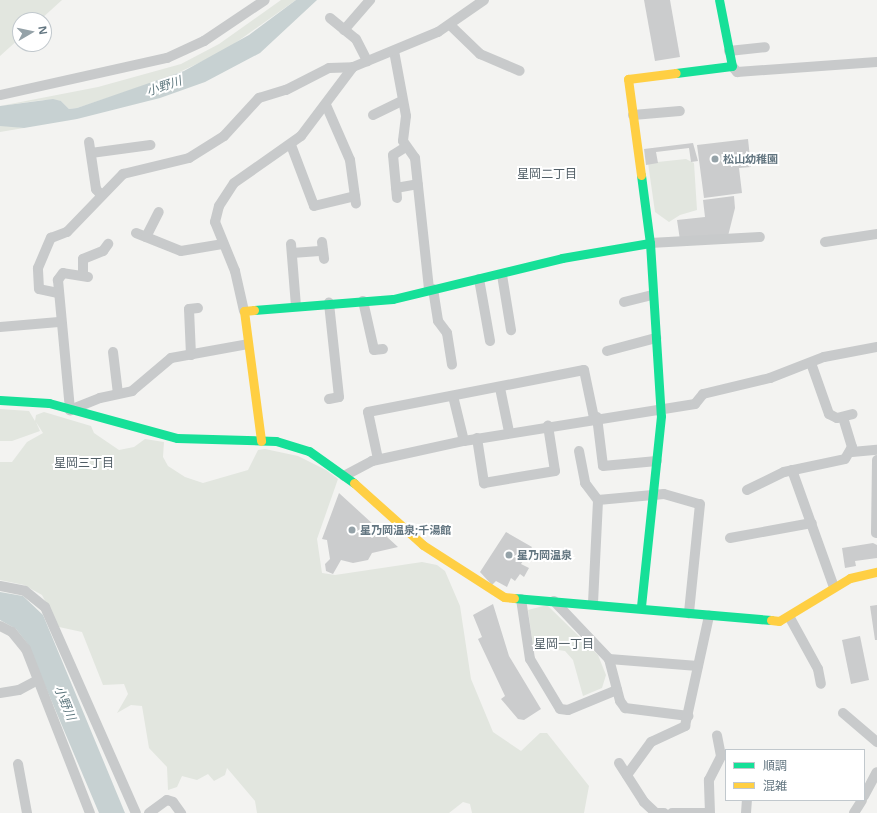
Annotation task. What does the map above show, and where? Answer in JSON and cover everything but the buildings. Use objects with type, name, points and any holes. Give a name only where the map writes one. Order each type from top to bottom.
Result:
[{"type":"street","points":[[0,95],[167,58],[204,41],[265,0]]},
{"type":"street","points":[[344,30],[370,0]]},
{"type":"street","points":[[58,293],[39,289],[38,268],[51,238],[67,232],[101,195],[128,171],[177,163],[212,146],[259,98],[286,90],[329,68],[353,67],[394,51],[450,25],[484,0]]},
{"type":"street","points":[[719,0],[732,66],[737,72],[877,62]]},
{"type":"street","points":[[330,18],[356,39],[367,62]]},
{"type":"street","points":[[450,25],[480,54],[520,71]]},
{"type":"street","points":[[729,51],[765,47]]},
{"type":"street","points":[[394,51],[402,101],[406,147],[415,158],[431,290],[438,321],[447,333],[452,365]]},
{"type":"street","points":[[642,607],[661,407],[652,295],[650,243],[628,79],[732,66]]},
{"type":"street","points":[[261,441],[244,311],[235,271],[224,244],[216,216],[227,192],[241,176],[291,145],[326,105],[337,85],[353,67]]},
{"type":"street","points":[[373,115],[402,101]]},
{"type":"street","points":[[291,145],[314,206],[356,200],[350,160],[326,105]]},
{"type":"street","points":[[633,115],[680,111]]},
{"type":"street","points":[[89,142],[96,189],[101,195]]},
{"type":"street","points":[[90,153],[144,143]]},
{"type":"street","points":[[406,147],[393,155],[397,193],[418,184]]},
{"type":"street","points":[[146,237],[160,216]]},
{"type":"street","points":[[136,233],[186,255],[224,244]]},
{"type":"street","points":[[825,242],[877,234]]},
{"type":"street","points":[[244,311],[363,301],[431,290],[502,275],[562,258],[650,243],[760,237]]},
{"type":"street","points":[[296,306],[291,249],[323,250]]},
{"type":"street","points":[[70,410],[59,322],[58,293],[60,275],[85,277],[83,259],[106,250]]},
{"type":"street","points":[[502,275],[511,330]]},
{"type":"street","points":[[479,279],[489,341]]},
{"type":"street","points":[[624,302],[652,295]]},
{"type":"street","points":[[363,301],[374,350],[383,349]]},
{"type":"street","points":[[329,303],[329,352],[339,397],[329,399]]},
{"type":"street","points":[[191,355],[188,309],[198,308]]},
{"type":"street","points":[[0,327],[59,322]]},
{"type":"street","points":[[606,351],[656,338]]},
{"type":"street","points":[[70,410],[138,388],[171,358],[248,344]]},
{"type":"street","points":[[344,476],[356,467],[378,459],[477,438],[661,407],[695,404],[703,394],[743,386],[810,363],[877,347]]},
{"type":"street","points":[[113,352],[118,394]]},
{"type":"street","points":[[810,363],[829,414],[843,418],[854,414]]},
{"type":"street","points":[[378,459],[368,412],[500,388],[584,370],[595,418],[603,466],[657,461]]},
{"type":"street","points":[[500,388],[509,432]]},
{"type":"street","points":[[453,396],[464,441]]},
{"type":"street","points":[[0,400],[49,403],[70,410],[177,438],[261,441],[309,452],[344,476],[423,545],[504,598],[642,607],[709,616],[765,621],[790,618],[834,587],[850,578],[877,572]]},
{"type":"street","points":[[843,418],[852,452]]},
{"type":"street","points":[[477,438],[484,483],[555,471],[548,426]]},
{"type":"street","points":[[747,490],[792,470],[838,462],[852,452],[877,450]]},
{"type":"street","points":[[578,451],[585,483],[598,500],[594,603]]},
{"type":"street","points":[[876,533],[877,460]]},
{"type":"street","points":[[792,470],[834,587]]},
{"type":"street","points":[[598,500],[653,494],[700,504],[689,613]]},
{"type":"street","points":[[730,538],[812,523]]},
{"type":"street","points":[[0,586],[25,591],[45,607],[136,813]]},
{"type":"street","points":[[521,598],[530,659],[560,709],[568,710],[617,690]]},
{"type":"street","points":[[554,601],[609,658],[617,690],[626,708],[688,716]]},
{"type":"street","points":[[627,775],[651,742],[682,731],[688,716],[709,616]]},
{"type":"street","points":[[790,618],[818,670],[821,684]]},
{"type":"street","points":[[0,626],[19,640],[38,680],[90,813]]},
{"type":"street","points":[[609,658],[698,666]]},
{"type":"street","points":[[0,693],[19,690],[38,680]]},
{"type":"street","points":[[843,713],[877,742]]},
{"type":"street","points":[[672,813],[709,813],[709,780],[721,756],[717,735]]},
{"type":"street","points":[[619,763],[644,802],[656,812],[664,813]]},
{"type":"street","points":[[18,764],[27,813]]},
{"type":"street","points":[[865,794],[877,772]]},
{"type":"street","points":[[149,813],[166,800],[173,802],[181,813]]},
{"type":"street","points":[[746,801],[746,813]]},
{"type":"street","points":[[854,813],[861,801]]},
{"type":"shaded area","points":[[0,0],[62,0],[49,12],[12,12],[12,45],[0,56]]},
{"type":"shaded area","points":[[281,0],[296,0],[224,51],[167,78],[77,108],[69,109],[61,101],[43,100],[0,106],[98,87],[181,64],[219,44]]},
{"type":"shaded area","points":[[0,126],[10,126],[24,128],[0,132]]},
{"type":"shaded area","points":[[686,159],[694,163],[697,210],[680,215],[669,222],[655,212],[648,163]]},
{"type":"shaded area","points":[[0,409],[29,411],[35,421],[36,415],[44,412],[91,426],[94,433],[119,450],[134,447],[145,439],[164,442],[163,457],[168,466],[185,477],[203,483],[248,470],[258,450],[265,449],[298,456],[326,470],[338,479],[317,539],[322,573],[335,575],[422,562],[437,565],[445,571],[460,606],[471,679],[493,732],[521,751],[540,733],[547,733],[589,786],[584,813],[472,813],[470,804],[463,802],[449,813],[257,813],[255,801],[227,768],[225,775],[214,781],[208,774],[197,780],[182,776],[177,787],[168,790],[167,767],[149,748],[142,706],[131,705],[117,713],[128,694],[124,684],[103,685],[82,632],[59,627],[42,595],[24,585],[0,580],[0,462],[12,462],[27,442],[43,433],[36,422],[40,431],[12,441],[0,441]]},
{"type":"shaded area","points":[[547,605],[598,655],[606,675],[602,688],[583,696],[573,660],[565,651],[533,646],[528,610]]},
{"type":"water","name":"小野川","points":[[296,0],[317,0],[260,53],[205,82],[160,98],[77,119],[24,128],[0,126],[0,106],[53,99],[61,101],[69,109],[77,108],[184,71],[249,35]]},
{"type":"water","name":"小野川","points":[[0,592],[23,596],[43,615],[125,813],[99,813],[27,643],[16,629],[0,620]]},
{"type":"traffic: fast","points":[[676,73],[732,66],[719,0]]},
{"type":"traffic: fast","points":[[641,175],[650,243],[661,416],[641,607]]},
{"type":"traffic: fast","points":[[254,310],[393,299],[562,258],[650,243]]},
{"type":"traffic: fast","points":[[0,400],[49,403],[177,438],[276,441],[309,451],[354,483]]},
{"type":"traffic: fast","points":[[514,598],[771,620]]},
{"type":"traffic: slow","points":[[641,175],[628,79],[676,73]]},
{"type":"traffic: slow","points":[[254,310],[244,311],[261,441]]},
{"type":"traffic: slow","points":[[354,483],[423,545],[504,597],[514,598]]},
{"type":"traffic: slow","points":[[771,620],[779,621],[850,578],[877,572]]},
{"type":"place","name":"松山幼稚園","points":[[715,159]]},
{"type":"place","name":"星乃岡温泉;千湯館","points":[[352,530]]},
{"type":"place","name":"星乃岡温泉","points":[[509,555]]},
{"type":"district","name":"星岡二丁目","points":[[547,174]]},
{"type":"district","name":"星岡三丁目","points":[[84,463]]},
{"type":"district","name":"星岡一丁目","points":[[564,644]]}]
